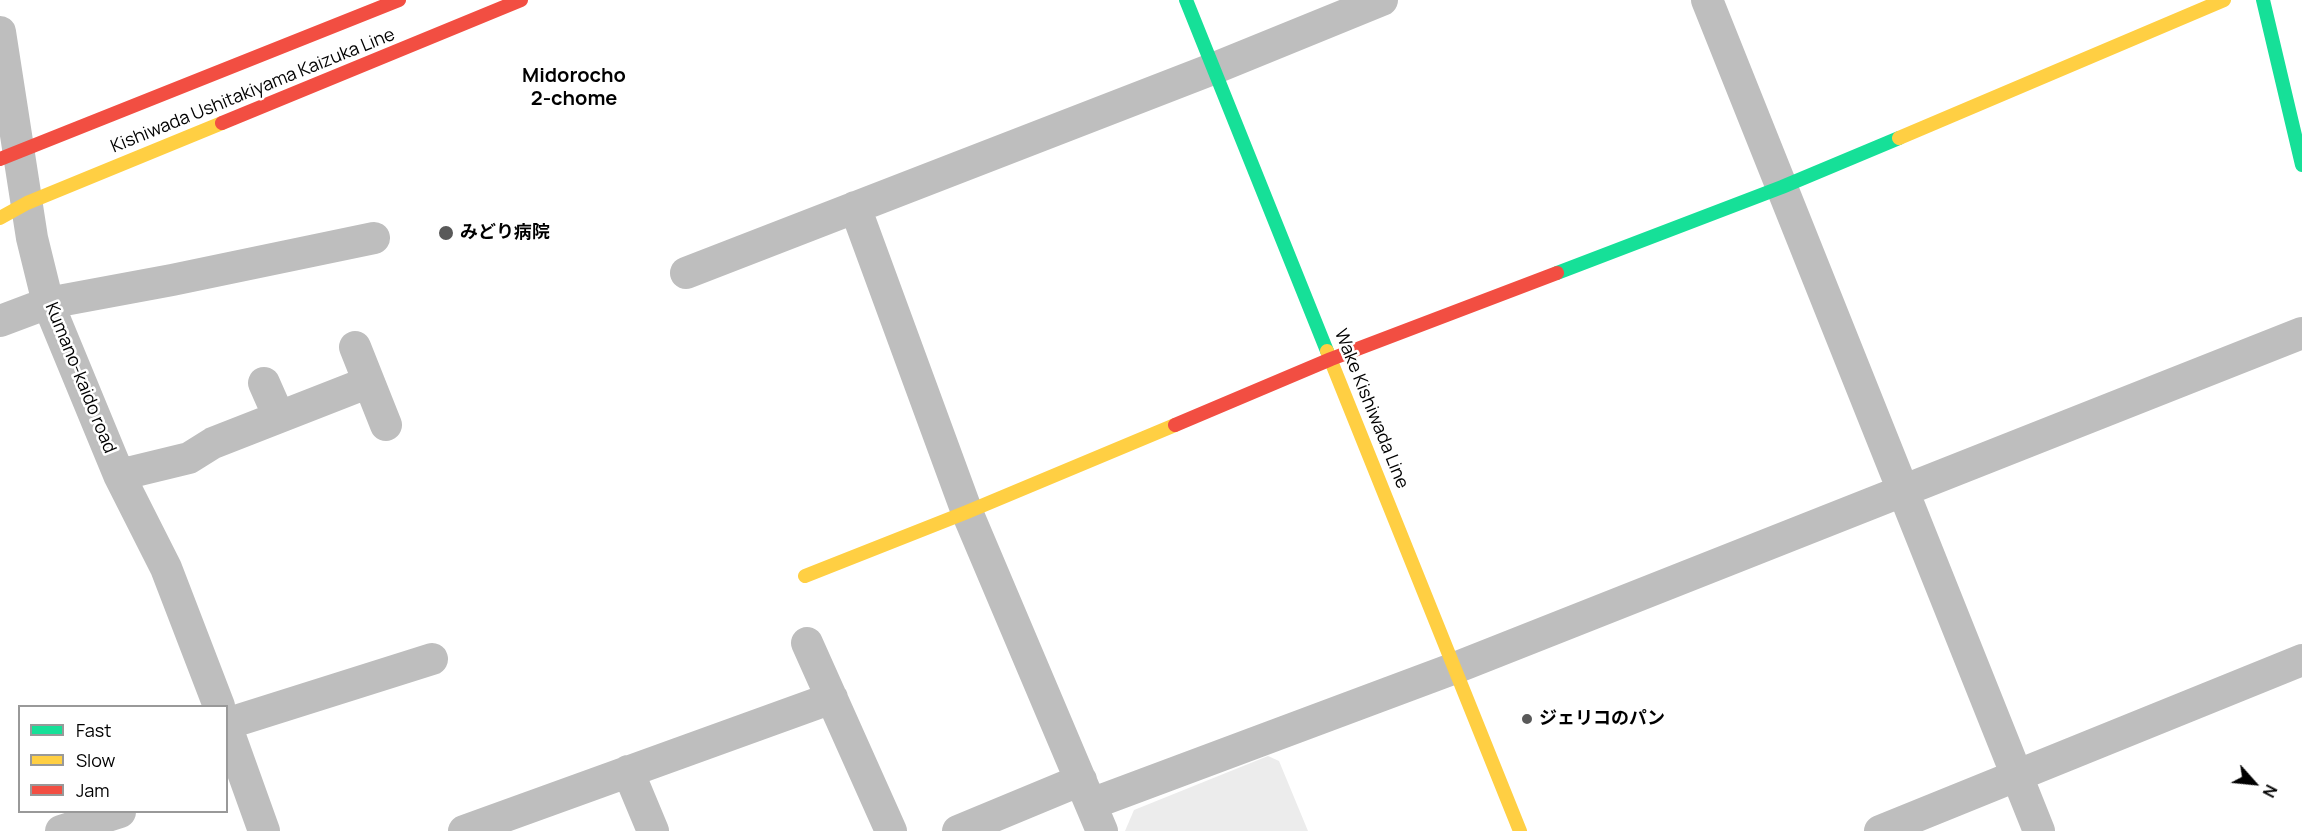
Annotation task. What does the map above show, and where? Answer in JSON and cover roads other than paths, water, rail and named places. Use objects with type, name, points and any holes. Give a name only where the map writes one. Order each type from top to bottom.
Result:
[{"type":"main road","name":"Kishiwada Ushitakiyama Kaizuka Line","points":[[6,152],[399,0]]},
{"type":"main road","name":"Kishiwada Ushitakiyama Kaizuka Line","points":[[0,218],[27,203],[521,0]]},
{"type":"main road","name":"Wake Kishiwada Line","points":[[1186,0],[1521,831]]},
{"type":"main road","points":[[805,576],[967,512],[1331,359],[1782,187],[2224,0]]},
{"type":"main road","points":[[2263,0],[2302,165]]},
{"type":"street","points":[[686,273],[1215,68],[1382,0]]},
{"type":"street","points":[[1707,0],[2039,831]]},
{"type":"street","name":"Kumano-kaido road","points":[[0,32],[6,152],[27,203],[32,237],[48,303],[119,475],[166,568],[219,705]]},
{"type":"street","points":[[855,207],[967,512],[1091,805]]},
{"type":"street","points":[[0,321],[48,303],[374,238]]},
{"type":"street","points":[[958,831],[1091,805],[1455,668],[2302,333]]},
{"type":"street","points":[[355,346],[386,425]]},
{"type":"street","points":[[119,475],[189,458],[213,443],[369,382]]},
{"type":"street","points":[[264,383],[279,417]]},
{"type":"street","points":[[807,643],[891,831]]},
{"type":"street","points":[[228,724],[432,659]]},
{"type":"street","points":[[1880,831],[2302,660]]},
{"type":"street","points":[[464,831],[832,698]]},
{"type":"street","points":[[228,736],[235,774],[264,831]]},
{"type":"street","points":[[628,771],[653,831]]},
{"type":"street","points":[[69,823],[115,813]]},
{"type":"place","name":"みどり病院","points":[[446,233]]},
{"type":"place","name":"ジェリコのパン","points":[[1527,719]]},
{"type":"district","name":"Midorocho 2-chome","points":[[574,88]]}]
